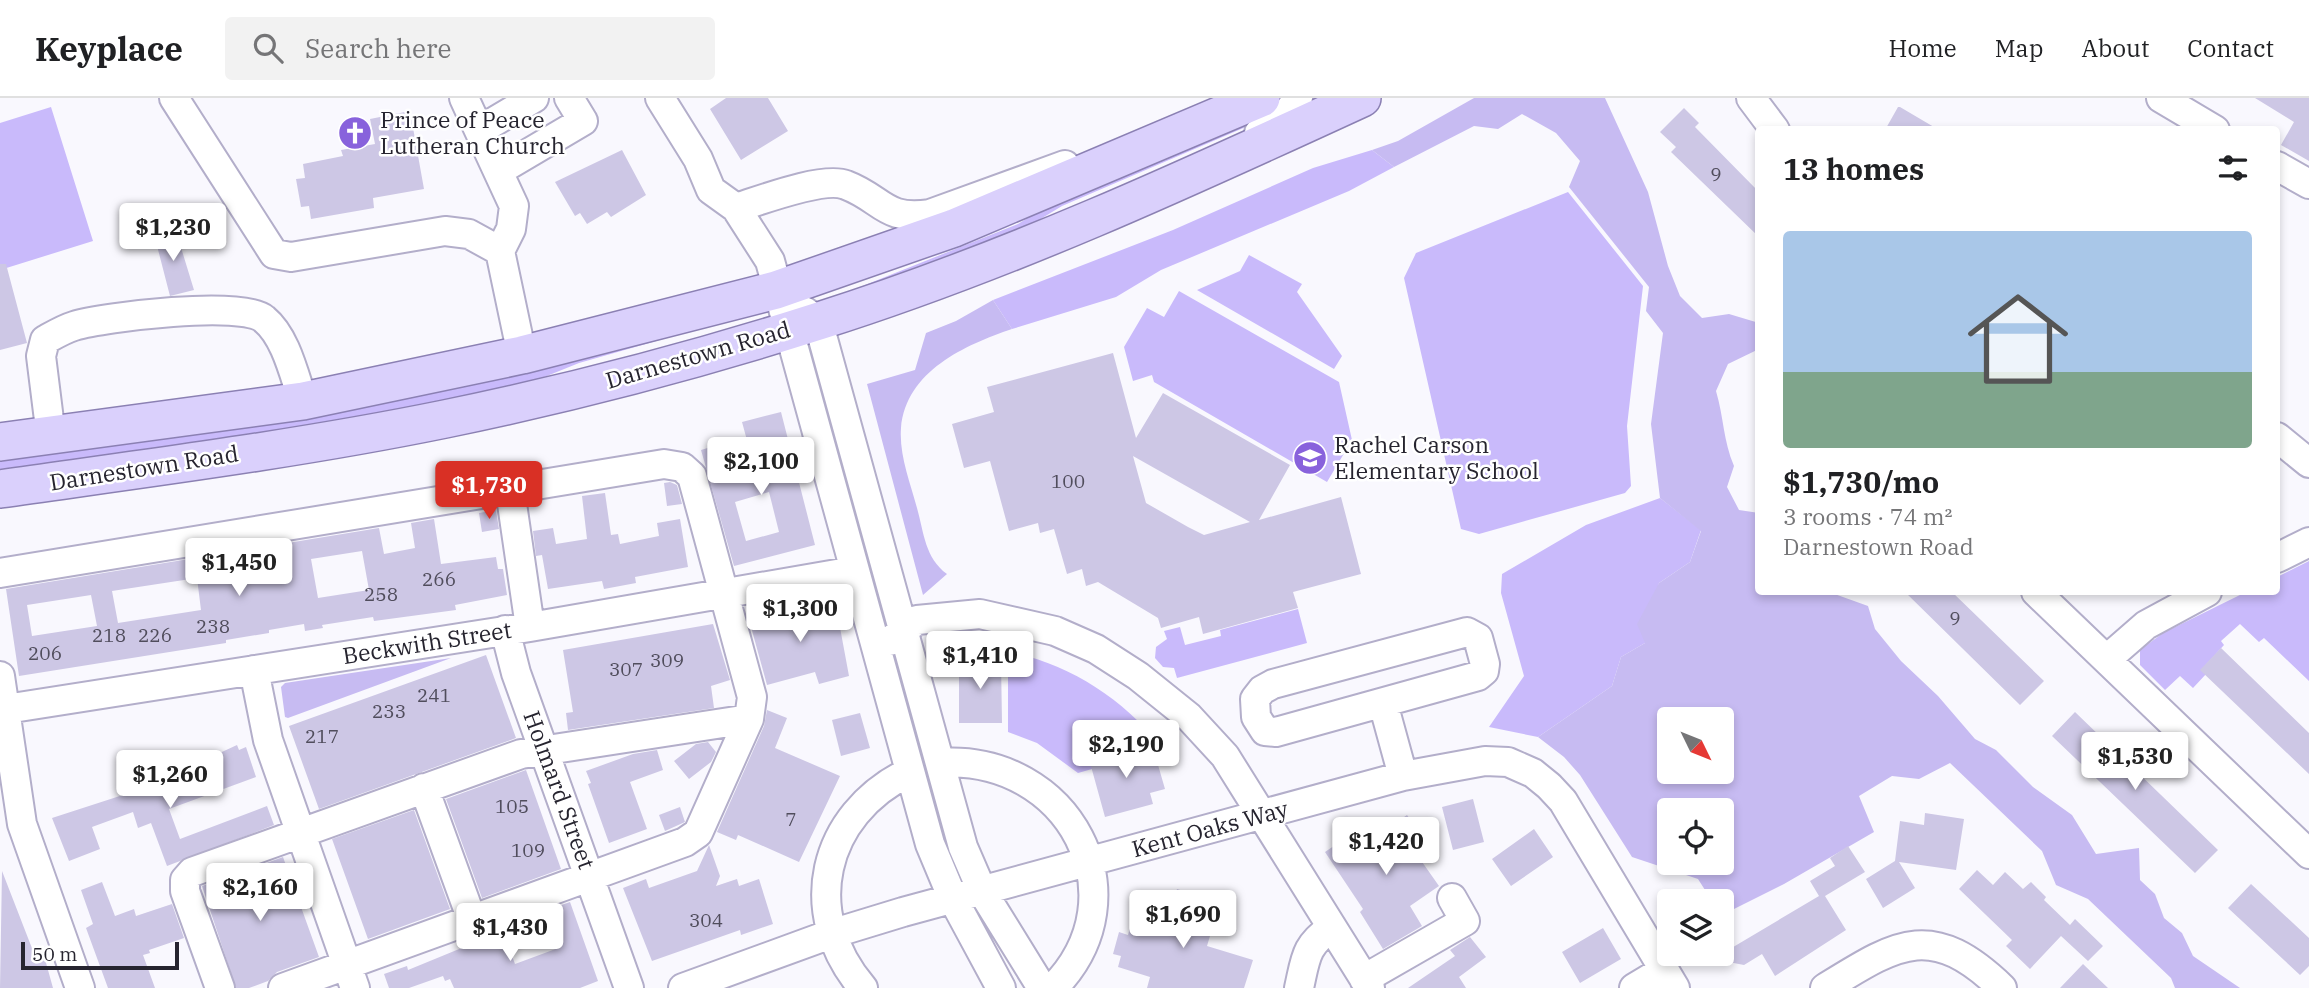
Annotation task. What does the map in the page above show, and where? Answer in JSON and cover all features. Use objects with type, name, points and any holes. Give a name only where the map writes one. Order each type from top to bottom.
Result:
[{"type":"main road","name":"Darnestown Road","points":[[0,442],[303,401],[522,355],[776,290],[954,228],[1261,98]]},
{"type":"main road","name":"Darnestown Road","points":[[0,489],[183,463],[443,419],[620,378],[802,326],[968,269],[1215,166],[1362,98]]},
{"type":"street","points":[[174,98],[274,254],[291,257],[444,231],[469,234],[500,251]]},
{"type":"street","points":[[464,98],[500,170],[514,206],[511,229],[500,251],[522,355]]},
{"type":"street","points":[[480,130],[534,98]]},
{"type":"street","points":[[500,170],[583,121],[569,98]]},
{"type":"street","points":[[660,98],[698,159],[711,190],[736,208],[770,261],[776,290],[802,326],[903,631],[963,847],[982,891],[1042,988]]},
{"type":"street","points":[[1193,129],[1231,98]]},
{"type":"street","points":[[1215,166],[1288,112],[1298,98]]},
{"type":"street","points":[[1751,98],[1772,126]]},
{"type":"street","points":[[2161,98],[2208,126]]},
{"type":"street","points":[[736,208],[826,183],[845,184],[898,215],[910,217],[930,214],[1062,164],[1086,174]]},
{"type":"street","points":[[2280,168],[2309,184]]},
{"type":"street","points":[[51,436],[41,356],[45,340],[74,326],[117,319],[213,309],[247,311],[264,318],[285,352],[303,401]]},
{"type":"street","points":[[802,326],[853,571],[933,853],[953,899],[1001,988]]},
{"type":"street","points":[[2280,439],[2309,463]]},
{"type":"street","points":[[0,573],[664,464],[682,467],[696,484],[752,688],[749,719],[698,833],[685,842],[472,920],[351,977],[283,988]]},
{"type":"street","name":"Holmard Street","points":[[510,490],[517,629],[516,673],[629,988]]},
{"type":"street","points":[[2280,556],[2309,542]]},
{"type":"street","name":"Beckwith Street","points":[[2,710],[517,629],[853,571]]},
{"type":"street","points":[[2039,595],[2309,854]]},
{"type":"street","points":[[2107,659],[2146,625],[2201,595]]},
{"type":"street","points":[[877,652],[916,620],[980,614],[1055,631],[1096,649],[1156,690],[1201,728],[1225,756],[1367,984],[1465,921],[1452,898]]},
{"type":"street","points":[[1467,632],[1476,635],[1485,664],[1481,674],[1383,703],[1272,732],[1259,726],[1254,710],[1258,695],[1273,684],[1467,632]]},
{"type":"street","points":[[254,670],[268,740],[351,977]]},
{"type":"street","points":[[0,676],[13,836],[80,988]]},
{"type":"street","points":[[1383,703],[1403,776]]},
{"type":"street","points":[[220,988],[185,891],[185,880],[198,869],[509,757],[544,749],[749,719]]},
{"type":"street","name":"Kent Oaks Way","points":[[683,988],[831,934],[953,899],[1403,776],[1485,761],[1508,762],[1532,774],[1563,802],[1670,979]]},
{"type":"street","points":[[940,763],[979,763],[998,767],[1031,783],[1053,801],[1071,822],[1088,862],[1092,893],[1087,930],[1076,957],[1053,988]]},
{"type":"street","points":[[863,988],[841,957],[831,934],[825,890],[832,853],[840,835],[862,804],[876,791],[909,772]]},
{"type":"street","points":[[424,788],[472,920]]},
{"type":"street","points":[[1298,988],[1307,951],[1314,940],[1332,927]]},
{"type":"street","points":[[1825,988],[1881,953],[1906,945],[1947,949],[1966,958],[2002,988]]},
{"type":"street","points":[[1634,988],[1670,979]]},
{"type":"shaded area","points":[[1474,98],[1605,98],[1648,192],[1668,266],[1680,296],[1702,318],[1729,314],[1755,322],[1755,351],[1728,364],[1716,391],[1734,466],[1727,487],[1739,510],[1755,512],[1755,595],[1837,595],[1868,606],[1875,629],[1901,661],[1938,696],[1975,739],[1996,750],[2033,787],[2072,815],[2096,854],[2139,848],[2140,880],[2155,894],[2164,918],[2182,933],[2193,956],[2240,988],[2175,988],[2171,978],[2088,899],[2056,885],[2042,851],[1950,763],[1919,779],[1892,776],[1859,796],[1874,832],[1784,884],[1734,909],[1734,889],[1704,889],[1698,879],[1686,875],[1734,875],[1734,798],[1657,798],[1657,865],[1632,857],[1580,775],[1564,757],[1538,737],[1612,686],[1621,657],[1645,643],[1637,624],[1659,583],[1690,562],[1701,531],[1660,498],[1651,424],[1663,333],[1646,311],[1649,287],[1569,187],[1580,161],[1556,133],[1522,114],[1498,129],[1474,126],[1394,167],[1372,150],[1398,141]]},
{"type":"shaded area","points":[[51,107],[93,241],[0,270],[0,123]]},
{"type":"shaded area","points":[[1259,112],[1248,126],[1062,206],[1024,229],[845,293],[1018,224],[1042,209]]},
{"type":"shaded area","points":[[1372,150],[1394,167],[1349,191],[1161,270],[1116,297],[1012,329],[993,300],[1173,230],[1313,168]]},
{"type":"shaded area","points":[[1568,192],[1643,286],[1627,426],[1631,486],[1625,493],[1479,534],[1461,529],[1404,278],[1416,253]]},
{"type":"shaded area","points":[[1249,255],[1302,284],[1297,292],[1342,356],[1334,369],[1197,290],[1240,271]]},
{"type":"shaded area","points":[[1179,291],[1339,382],[1352,440],[1327,482],[1154,382],[1152,375],[1133,381],[1124,347],[1147,308],[1164,317]]},
{"type":"shaded area","points":[[993,300],[1012,329],[976,343],[941,363],[914,391],[905,408],[901,438],[906,468],[926,544],[934,560],[947,574],[923,595],[867,384],[915,370],[926,333],[956,321]]},
{"type":"shaded area","points":[[737,318],[579,363],[532,382],[338,425],[0,473],[0,455]]},
{"type":"shaded area","points":[[1660,498],[1701,530],[1690,562],[1659,583],[1645,643],[1621,657],[1612,686],[1538,737],[1489,727],[1524,676],[1501,593],[1502,574],[1586,525]]},
{"type":"shaded area","points":[[2309,561],[2309,681],[2264,638],[2259,642],[2240,624],[2221,641],[2224,645],[2203,668],[2207,673],[2193,688],[2180,676],[2165,690],[2140,665],[2140,650],[2163,633],[2240,595],[2280,595],[2280,576]]},
{"type":"shaded area","points":[[1298,609],[1307,643],[1177,678],[1174,668],[1163,667],[1155,658],[1156,647],[1167,639],[1164,631],[1180,627],[1185,645],[1221,636],[1220,630]]},
{"type":"shaded area","points":[[1008,651],[1052,665],[1092,685],[1129,712],[1161,746],[1140,756],[1136,744],[1099,755],[1092,769],[1078,773],[1037,743],[1008,732]]},
{"type":"shaded area","points":[[451,658],[285,717],[281,687],[285,683]]},
{"type":"building","points":[[726,98],[768,98],[788,131],[741,160],[710,109]]},
{"type":"building","points":[[2255,98],[2309,98],[2309,161],[2281,145],[2294,122]]},
{"type":"building","points":[[1900,107],[1932,126],[1887,126]]},
{"type":"building","points":[[1684,108],[1699,123],[1695,127],[1755,188],[1755,233],[1671,152],[1676,147],[1660,132]]},
{"type":"building","name":"Prince of Peace Lutheran Church","points":[[410,111],[424,189],[373,198],[374,208],[311,219],[309,206],[301,207],[296,179],[305,178],[303,164],[343,156],[341,150],[375,144],[370,119]]},
{"type":"building","points":[[622,150],[646,195],[611,217],[607,212],[587,224],[580,213],[575,216],[555,182]]},
{"type":"building","points":[[175,228],[194,290],[170,296],[154,234]]},
{"type":"building","points":[[0,264],[6,264],[27,343],[0,350]]},
{"type":"building","name":"Rachel Carson Elementary School","points":[[1113,353],[1136,438],[1163,393],[1290,465],[1259,520],[1341,497],[1361,574],[1293,592],[1298,608],[1203,634],[1199,617],[1161,628],[1158,618],[1098,582],[1086,586],[1082,569],[1067,574],[1054,529],[1040,533],[1038,523],[1009,531],[990,461],[964,468],[952,424],[994,412],[987,387]],"holes":[[[1133,456],[1250,522],[1204,535],[1188,527],[1146,503]]]},
{"type":"building","points":[[781,412],[815,545],[734,566],[701,450],[721,444],[732,482],[766,472],[758,441],[748,444],[742,422]],"holes":[[[769,492],[779,532],[746,541],[735,502]]]},
{"type":"building","points":[[664,483],[677,485],[682,504],[667,506]]},
{"type":"building","points":[[605,493],[611,535],[618,534],[620,544],[659,536],[657,523],[680,519],[688,567],[635,577],[636,583],[604,589],[602,581],[548,589],[542,555],[536,556],[533,531],[553,528],[556,544],[587,539],[582,496]]},
{"type":"building","points":[[496,510],[499,529],[482,532],[479,513]]},
{"type":"building","points":[[434,519],[441,564],[496,557],[498,569],[503,569],[507,595],[455,605],[456,610],[374,621],[373,617],[322,625],[323,628],[305,631],[304,624],[226,640],[226,643],[19,676],[6,589],[379,528],[384,554],[415,548],[411,523]],"holes":[[[362,551],[369,590],[318,598],[311,559]],[[197,578],[201,610],[118,623],[112,591]],[[91,595],[97,626],[32,636],[27,605]]]},
{"type":"building","points":[[1908,595],[1955,595],[2044,681],[2020,705]]},
{"type":"building","points":[[830,601],[831,607],[836,606],[849,676],[819,684],[815,672],[767,685],[748,616],[768,610],[770,616]]},
{"type":"building","points":[[713,624],[730,680],[711,686],[714,708],[568,730],[566,713],[573,712],[563,650]]},
{"type":"building","points":[[2221,648],[2309,733],[2309,774],[2200,670]]},
{"type":"building","points":[[486,655],[516,738],[319,809],[289,726]]},
{"type":"building","points":[[970,655],[990,655],[990,661],[1001,661],[1002,723],[959,723],[959,663],[970,663]]},
{"type":"building","points":[[767,710],[787,718],[775,748],[840,776],[799,862],[738,835],[736,840],[717,832],[764,726]]},
{"type":"building","points":[[2075,712],[2218,850],[2195,873],[2052,736]]},
{"type":"building","points":[[860,713],[870,748],[841,756],[832,720]]},
{"type":"building","points":[[708,742],[716,752],[711,762],[689,779],[674,761],[696,744]]},
{"type":"building","points":[[1137,744],[1140,758],[1154,751],[1165,789],[1150,793],[1153,804],[1105,817],[1089,759]]},
{"type":"building","points":[[237,745],[239,750],[246,747],[256,777],[169,809],[180,839],[267,806],[274,825],[167,866],[151,823],[138,828],[133,812],[92,827],[100,849],[69,861],[52,818],[126,794],[125,791],[185,769]]},
{"type":"building","points":[[657,750],[663,770],[630,782],[647,829],[609,843],[586,771],[633,754]]},
{"type":"building","points":[[526,770],[561,869],[482,898],[446,799]]},
{"type":"building","points":[[1473,799],[1484,842],[1453,850],[1442,807]]},
{"type":"building","points":[[680,807],[685,822],[665,831],[659,815]]},
{"type":"building","points":[[414,810],[450,909],[368,939],[332,839]]},
{"type":"building","points":[[1925,813],[1964,819],[1956,870],[1899,862],[1915,888],[1883,908],[1866,879],[1895,861],[1900,821],[1924,825]]},
{"type":"building","points":[[1407,815],[1435,855],[1420,859],[1439,886],[1410,906],[1422,926],[1383,949],[1360,912],[1363,909],[1325,852],[1360,828],[1369,841]]},
{"type":"building","points":[[1534,829],[1553,857],[1511,886],[1492,859]]},
{"type":"building","points":[[709,845],[720,876],[716,886],[737,879],[739,886],[759,879],[773,924],[741,935],[740,930],[652,961],[623,888],[646,879],[649,888],[697,871]]},
{"type":"building","points":[[1848,846],[1865,872],[1825,896],[1846,930],[1775,976],[1762,954],[1744,965],[1734,963],[1734,947],[1819,896],[1810,881],[1835,866],[1830,858]]},
{"type":"building","points":[[283,857],[319,957],[277,972],[268,981],[249,988],[236,988],[202,886]]},
{"type":"building","points":[[1977,870],[1993,885],[2005,872],[2023,889],[2031,882],[2046,897],[2044,900],[2070,925],[2075,919],[2103,946],[2088,961],[2061,936],[2030,969],[2006,946],[2012,940],[1959,889]]},
{"type":"building","points":[[2,871],[35,956],[43,952],[53,988],[0,988]]},
{"type":"building","points":[[102,882],[115,916],[134,909],[136,916],[172,904],[184,938],[149,950],[150,953],[143,955],[155,988],[108,988],[86,928],[93,924],[81,890]]},
{"type":"building","points":[[2251,884],[2309,938],[2309,966],[2300,975],[2228,908]]},
{"type":"building","points":[[1177,889],[1220,902],[1207,946],[1253,960],[1244,988],[1147,988],[1150,977],[1118,967],[1121,956],[1113,954],[1119,932],[1128,935],[1131,924],[1164,934]]},
{"type":"building","points":[[570,902],[598,981],[580,988],[454,988],[450,979],[445,981],[443,976],[409,988],[389,988],[384,974],[407,966],[408,970],[503,931],[515,964],[561,947],[547,910]]},
{"type":"building","points":[[1603,928],[1621,959],[1580,983],[1562,952]]},
{"type":"building","points":[[1470,937],[1486,957],[1459,977],[1466,988],[1408,988],[1455,956],[1450,950]]},
{"type":"building","points":[[2083,964],[2108,988],[2060,988]]},
{"type":"place","name":"Prince of Peace Lutheran Church","points":[[355,133]]},
{"type":"place","name":"Rachel Carson Elementary School","points":[[1310,458]]}]
